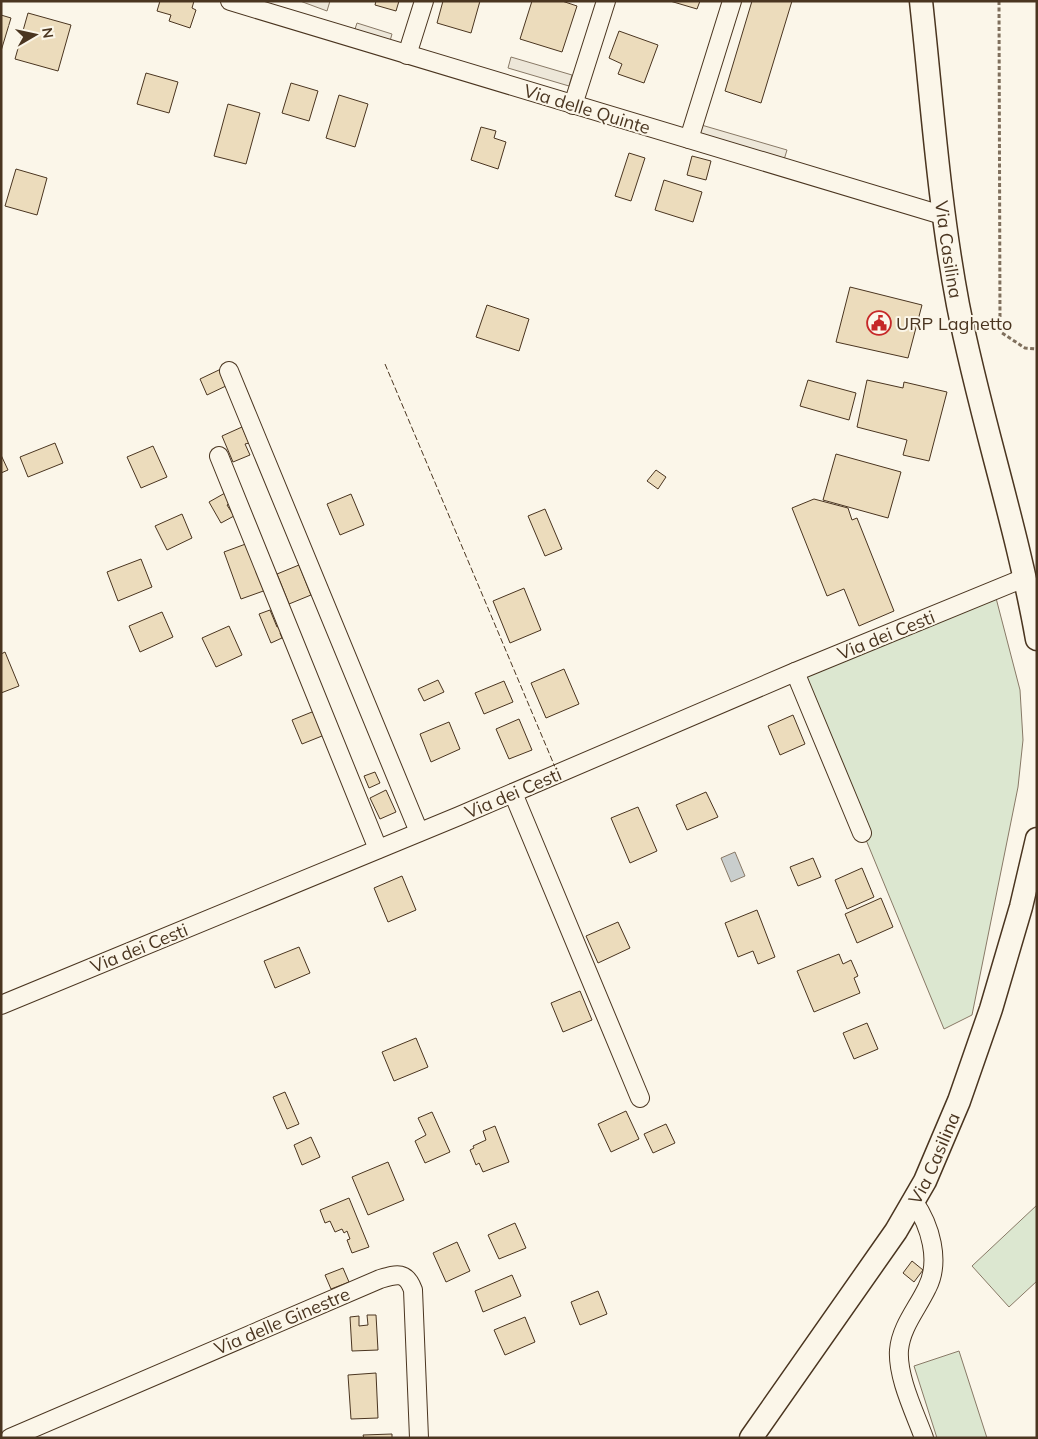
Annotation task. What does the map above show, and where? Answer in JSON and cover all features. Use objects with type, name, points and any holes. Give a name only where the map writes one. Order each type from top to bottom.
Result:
[{"type":"main road","name":"Via Casilina","points":[[921,1],[945,216],[963,327],[974,382],[1024,578],[1037,639]]},
{"type":"main road","name":"Via Casilina","points":[[751,1438],[886,1246],[914,1202],[946,1134],[974,1058],[1015,927],[1037,839]]},
{"type":"street","name":"Via delle Quinte","points":[[230,1],[945,216]]},
{"type":"street","points":[[408,55],[424,1]]},
{"type":"street","points":[[573,105],[606,1]]},
{"type":"street","points":[[689,139],[732,1]]},
{"type":"street","points":[[229,371],[419,832]]},
{"type":"street","points":[[219,456],[378,850]]},
{"type":"street","name":"Via dei Cesti","points":[[1,1005],[378,850],[796,672],[1024,578]]},
{"type":"street","points":[[796,672],[862,833]]},
{"type":"street","points":[[513,793],[640,1098]]},
{"type":"street","points":[[914,1202],[924,1218],[930,1238],[932,1272],[927,1289],[905,1327],[899,1352],[902,1377],[924,1438]]},
{"type":"street","name":"Via delle Ginestre","points":[[10,1438],[380,1279],[398,1275],[405,1277],[410,1282],[413,1290],[420,1438]]},
{"type":"path","points":[[998,1],[1000,321],[1002,333],[1026,348],[1037,349]]},
{"type":"path","points":[[963,327],[1000,321]]},
{"type":"green space","points":[[996,598],[1020,690],[1023,740],[1018,787],[972,1015],[944,1029],[801,682],[802,679]]},
{"type":"green space","points":[[1037,1205],[1037,1281],[1009,1307],[972,1266]]},
{"type":"green space","points":[[959,1351],[987,1438],[937,1438],[914,1366]]},
{"type":"shaded area","points":[[300,1],[330,1],[327,11]]},
{"type":"shaded area","points":[[357,23],[392,34],[390,41],[355,29]]},
{"type":"shaded area","points":[[511,57],[572,75],[569,86],[508,68]]},
{"type":"shaded area","points":[[698,124],[787,150],[783,163],[695,136]]},
{"type":"shaded area","points":[[735,852],[745,876],[731,882],[721,858]]},
{"type":"building","points":[[160,1],[194,1],[192,8],[196,10],[190,28],[169,21],[171,15],[157,11]]},
{"type":"building","points":[[376,1],[399,1],[396,11],[375,5]]},
{"type":"building","points":[[443,1],[480,1],[471,33],[437,23]]},
{"type":"building","points":[[532,1],[562,1],[577,6],[562,52],[520,39]]},
{"type":"building","points":[[670,1],[700,1],[697,9]]},
{"type":"building","points":[[752,1],[792,1],[761,103],[725,91]]},
{"type":"building","points":[[28,13],[71,25],[58,71],[15,59]]},
{"type":"building","points":[[1,15],[11,18],[1,51]]},
{"type":"building","points":[[619,31],[658,45],[644,83],[618,74],[622,64],[609,58]]},
{"type":"building","points":[[146,73],[178,82],[169,113],[137,104]]},
{"type":"building","points":[[291,83],[318,91],[309,121],[282,113]]},
{"type":"building","points":[[339,95],[368,104],[355,147],[326,138]]},
{"type":"building","points":[[228,104],[260,113],[246,164],[214,156]]},
{"type":"building","points":[[481,127],[496,131],[494,138],[506,142],[498,169],[471,160]]},
{"type":"building","points":[[629,153],[645,158],[631,201],[615,196]]},
{"type":"building","points":[[692,156],[711,161],[706,180],[687,175]]},
{"type":"building","points":[[16,169],[47,178],[37,215],[5,206]]},
{"type":"building","points":[[664,180],[702,192],[693,222],[655,210]]},
{"type":"building","name":"URP Laghetto","points":[[850,287],[922,305],[908,358],[836,342]]},
{"type":"building","points":[[487,305],[529,319],[519,351],[476,337]]},
{"type":"building","points":[[221,369],[228,385],[207,395],[200,379]]},
{"type":"building","points":[[808,380],[856,393],[849,420],[800,406]]},
{"type":"building","points":[[867,380],[903,388],[904,382],[947,392],[929,461],[903,455],[907,440],[857,427]]},
{"type":"building","points":[[242,427],[249,443],[245,444],[250,455],[233,462],[222,436]]},
{"type":"building","points":[[55,443],[63,463],[28,477],[20,457]]},
{"type":"building","points":[[153,446],[167,477],[141,488],[127,457]]},
{"type":"building","points":[[836,454],[901,472],[888,518],[823,500]]},
{"type":"building","points":[[1,455],[8,470],[1,473]]},
{"type":"building","points":[[656,470],[666,477],[658,489],[647,481]]},
{"type":"building","points":[[225,493],[230,503],[227,505],[234,516],[221,523],[209,502]]},
{"type":"building","points":[[351,494],[364,525],[340,535],[327,504]]},
{"type":"building","points":[[814,499],[848,508],[852,520],[857,518],[894,611],[859,626],[844,589],[827,596],[792,508]]},
{"type":"building","points":[[545,509],[562,549],[545,556],[528,516]]},
{"type":"building","points":[[182,514],[192,538],[167,550],[155,526]]},
{"type":"building","points":[[251,542],[269,589],[241,599],[224,552]]},
{"type":"building","points":[[141,559],[152,587],[118,601],[107,572]]},
{"type":"building","points":[[299,565],[311,595],[289,604],[277,574]]},
{"type":"building","points":[[524,588],[541,630],[510,643],[493,601]]},
{"type":"building","points":[[270,610],[277,627],[282,625],[284,632],[280,633],[282,638],[271,643],[259,614]]},
{"type":"building","points":[[162,612],[173,637],[140,652],[129,626]]},
{"type":"building","points":[[229,626],[242,655],[216,667],[202,638]]},
{"type":"building","points":[[5,652],[19,686],[1,693],[1,654]]},
{"type":"building","points":[[564,669],[579,704],[546,718],[531,683]]},
{"type":"building","points":[[438,680],[444,692],[424,701],[418,689]]},
{"type":"building","points":[[504,681],[513,702],[484,714],[475,693]]},
{"type":"building","points":[[317,710],[327,734],[302,744],[292,720]]},
{"type":"building","points":[[793,715],[805,744],[780,755],[768,726]]},
{"type":"building","points":[[519,719],[532,750],[509,759],[496,729]]},
{"type":"building","points":[[449,722],[460,749],[431,762],[420,734]]},
{"type":"building","points":[[375,772],[380,783],[369,788],[364,776]]},
{"type":"building","points":[[386,790],[396,812],[380,819],[370,798]]},
{"type":"building","points":[[706,792],[718,817],[687,830],[676,805]]},
{"type":"building","points":[[638,807],[657,851],[630,863],[611,818]]},
{"type":"building","points":[[813,858],[821,877],[798,886],[790,867]]},
{"type":"building","points":[[862,868],[874,897],[847,909],[835,880]]},
{"type":"building","points":[[402,876],[416,910],[388,922],[374,888]]},
{"type":"building","points":[[881,898],[893,927],[857,943],[845,914]]},
{"type":"building","points":[[757,910],[775,957],[758,964],[753,951],[738,957],[725,923]]},
{"type":"building","points":[[618,922],[630,948],[598,963],[586,936]]},
{"type":"building","points":[[299,947],[310,973],[275,988],[264,961]]},
{"type":"building","points":[[839,954],[843,964],[851,960],[858,976],[854,978],[860,993],[814,1012],[797,971]]},
{"type":"building","points":[[580,991],[592,1020],[563,1032],[551,1003]]},
{"type":"building","points":[[867,1023],[878,1049],[854,1059],[843,1033]]},
{"type":"building","points":[[416,1038],[428,1067],[394,1081],[382,1052]]},
{"type":"building","points":[[285,1092],[299,1124],[287,1129],[273,1097]]},
{"type":"building","points":[[626,1111],[639,1139],[611,1152],[598,1124]]},
{"type":"building","points":[[432,1112],[450,1152],[425,1163],[415,1141],[426,1135],[418,1118]]},
{"type":"building","points":[[666,1124],[675,1143],[653,1153],[644,1134]]},
{"type":"building","points":[[495,1126],[509,1162],[483,1172],[479,1163],[476,1165],[470,1150],[474,1148],[473,1146],[486,1140],[483,1131]]},
{"type":"building","points":[[311,1137],[320,1157],[302,1165],[294,1145]]},
{"type":"building","points":[[388,1162],[404,1200],[368,1215],[352,1177]]},
{"type":"building","points":[[349,1198],[369,1247],[352,1253],[347,1240],[350,1239],[347,1231],[344,1233],[342,1229],[335,1232],[330,1221],[325,1223],[320,1210]]},
{"type":"building","points":[[515,1223],[526,1248],[499,1259],[488,1235]]},
{"type":"building","points":[[457,1242],[470,1271],[446,1282],[433,1253]]},
{"type":"building","points":[[912,1261],[923,1270],[914,1282],[903,1273]]},
{"type":"building","points":[[343,1268],[349,1282],[331,1289],[325,1275]]},
{"type":"building","points":[[512,1275],[521,1296],[483,1312],[475,1291]]},
{"type":"building","points":[[598,1291],[607,1314],[580,1325],[571,1302]]},
{"type":"building","points":[[367,1315],[376,1315],[378,1350],[352,1351],[350,1317],[359,1316],[359,1326],[368,1325]]},
{"type":"building","points":[[525,1317],[535,1342],[505,1355],[494,1330]]},
{"type":"building","points":[[376,1373],[378,1418],[351,1419],[348,1375]]},
{"type":"building","points":[[392,1434],[392,1438],[364,1438],[363,1435]]},
{"type":"fence","points":[[385,364],[555,767]]},
{"type":"place","name":"URP Laghetto","points":[[879,323]]}]
